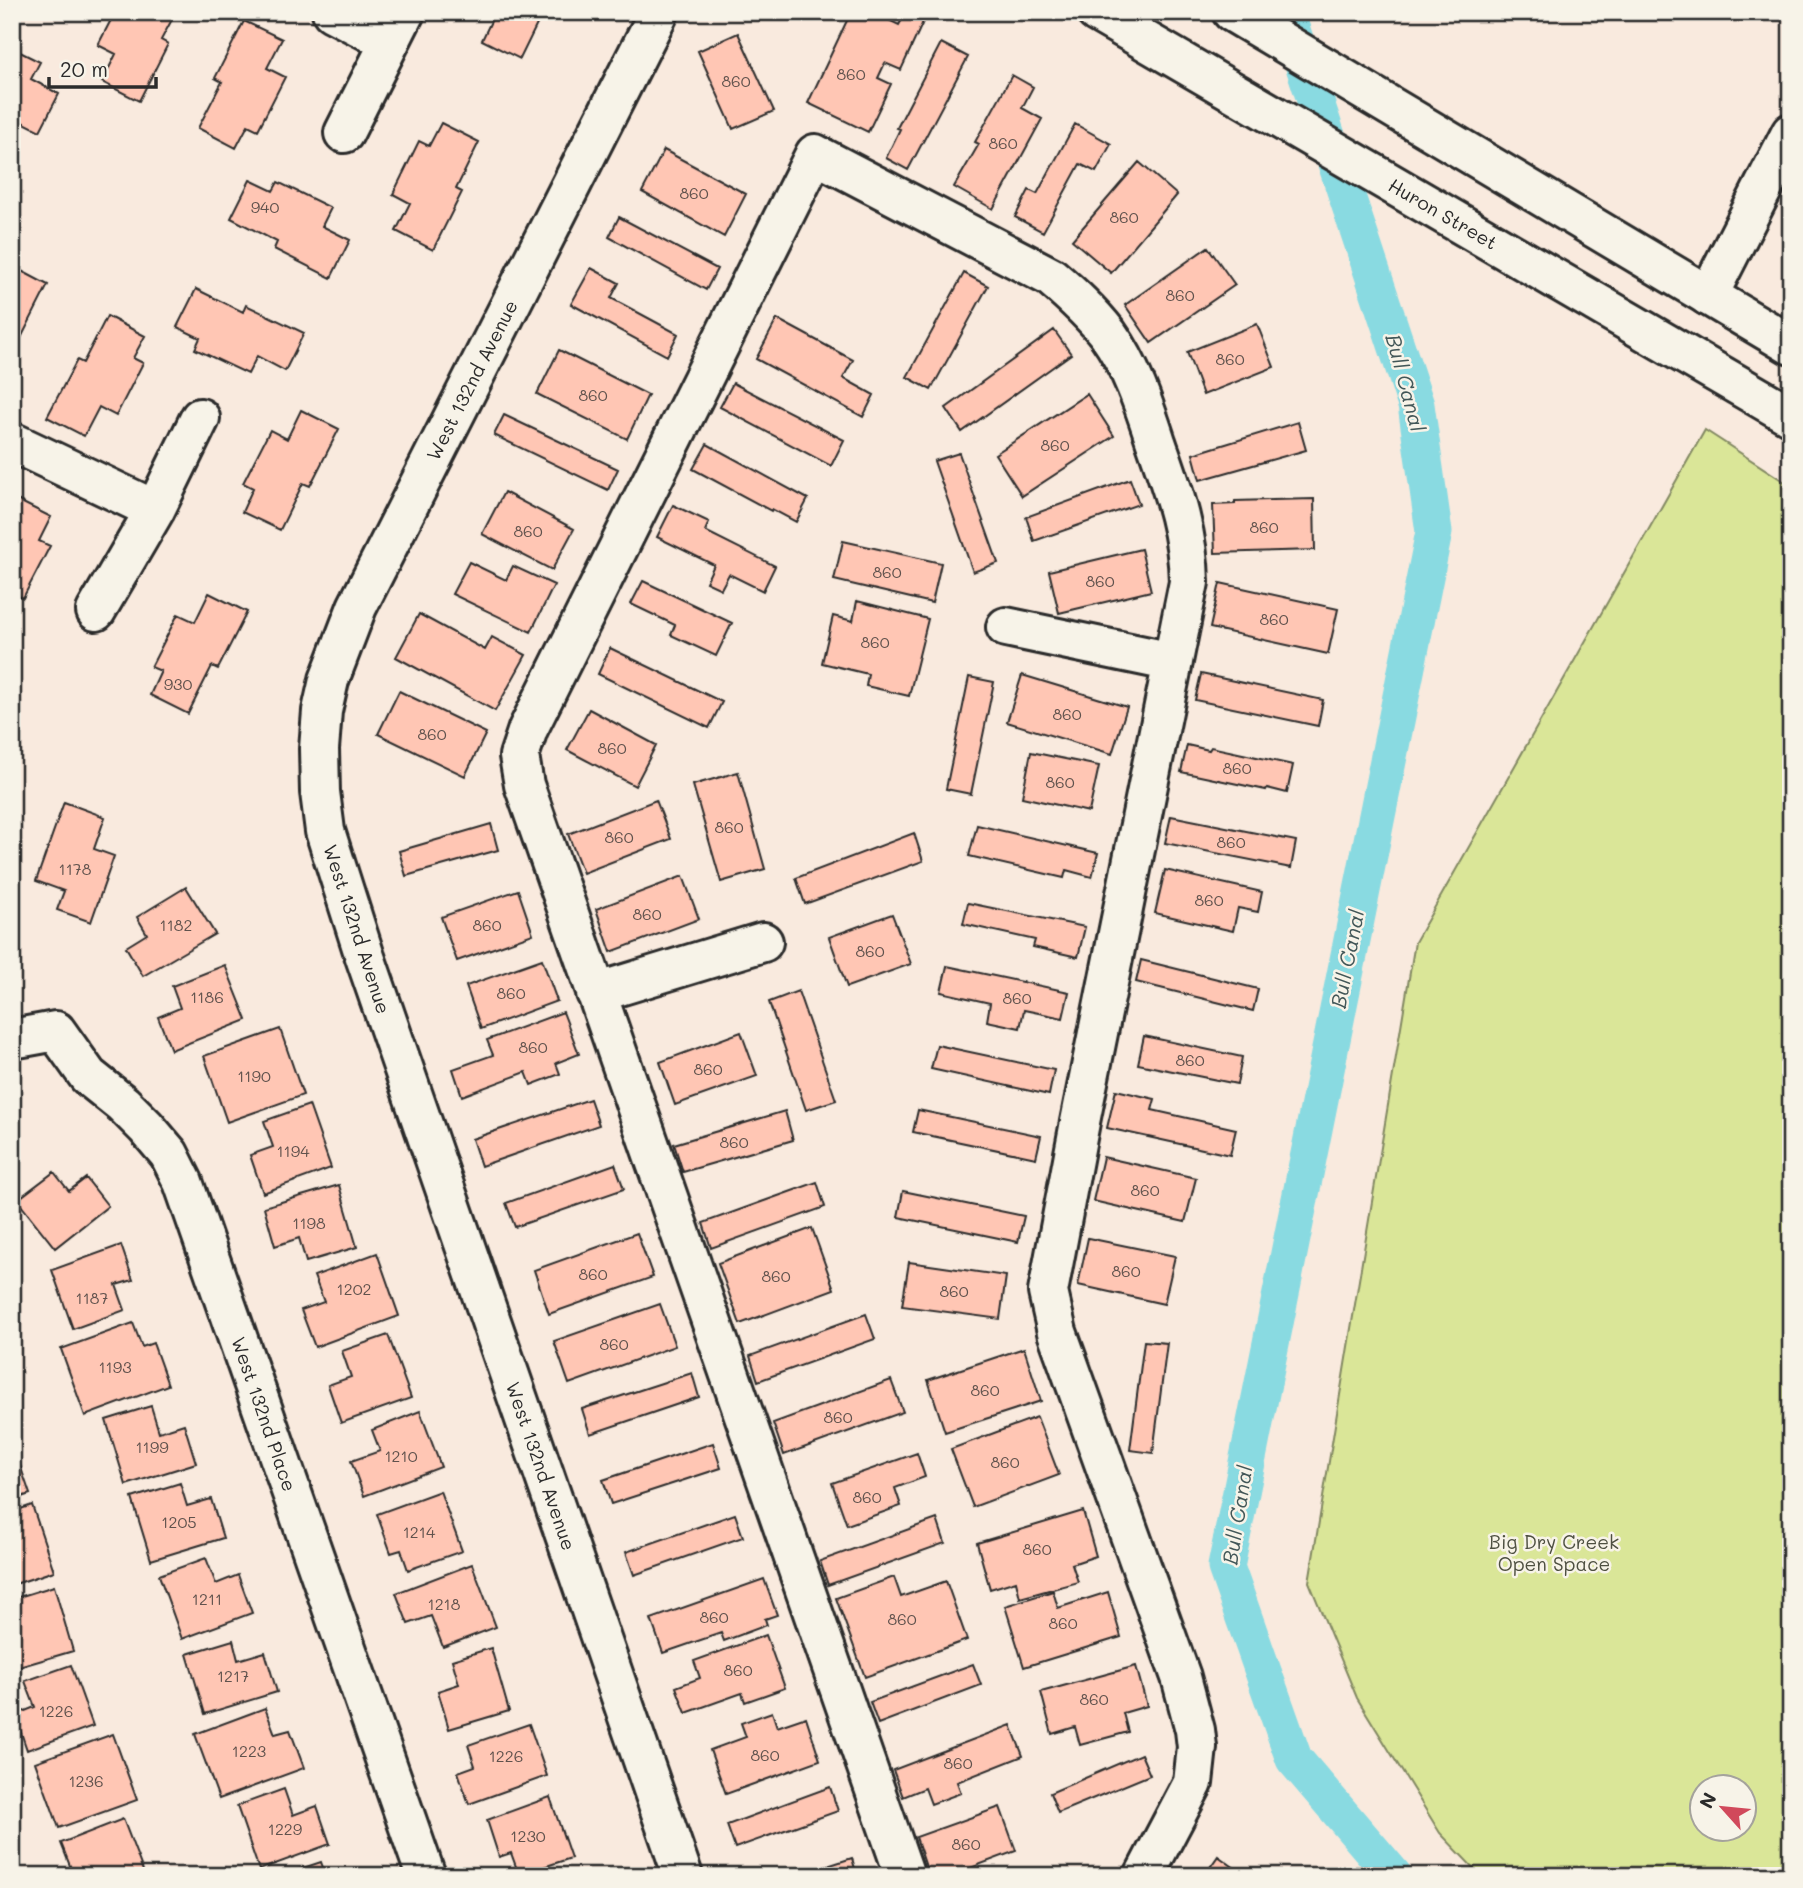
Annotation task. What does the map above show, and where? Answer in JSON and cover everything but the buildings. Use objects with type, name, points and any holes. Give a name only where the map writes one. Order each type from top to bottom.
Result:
[{"type":"street","points":[[332,12],[397,27],[344,133]]},
{"type":"street","name":"West 132nd Avenue","points":[[659,12],[357,607],[329,680],[318,749],[325,831],[365,957],[683,1876]]},
{"type":"street","name":"Huron Street","points":[[1096,12],[1791,416]]},
{"type":"street","points":[[1235,14],[1791,345]]},
{"type":"street","points":[[1708,296],[1791,133]]},
{"type":"street","points":[[905,1876],[524,785],[519,756],[528,729],[815,154],[1051,277],[1093,315],[1126,364],[1144,405],[1182,522],[1189,582],[1048,1292],[1057,1332],[1181,1677],[1195,1730],[1197,1747],[1192,1783],[1144,1876]]},
{"type":"street","points":[[96,611],[155,510],[200,418]]},
{"type":"street","points":[[12,442],[155,510]]},
{"type":"street","points":[[1006,626],[1173,662]]},
{"type":"street","points":[[596,993],[763,942]]},
{"type":"street","name":"West 132nd Place","points":[[12,1040],[56,1031],[88,1076],[123,1104],[169,1154],[183,1182],[426,1876]]},
{"type":"green space","name":"Big Dry Creek Open Space","points":[[1705,430],[1791,486],[1791,1876],[1481,1876],[1440,1833],[1357,1698],[1309,1582],[1415,942]]},
{"type":"waterway","name":"Bull Canal","points":[[1286,12],[1416,405],[1434,532],[1226,1567],[1294,1759],[1394,1876]]}]
